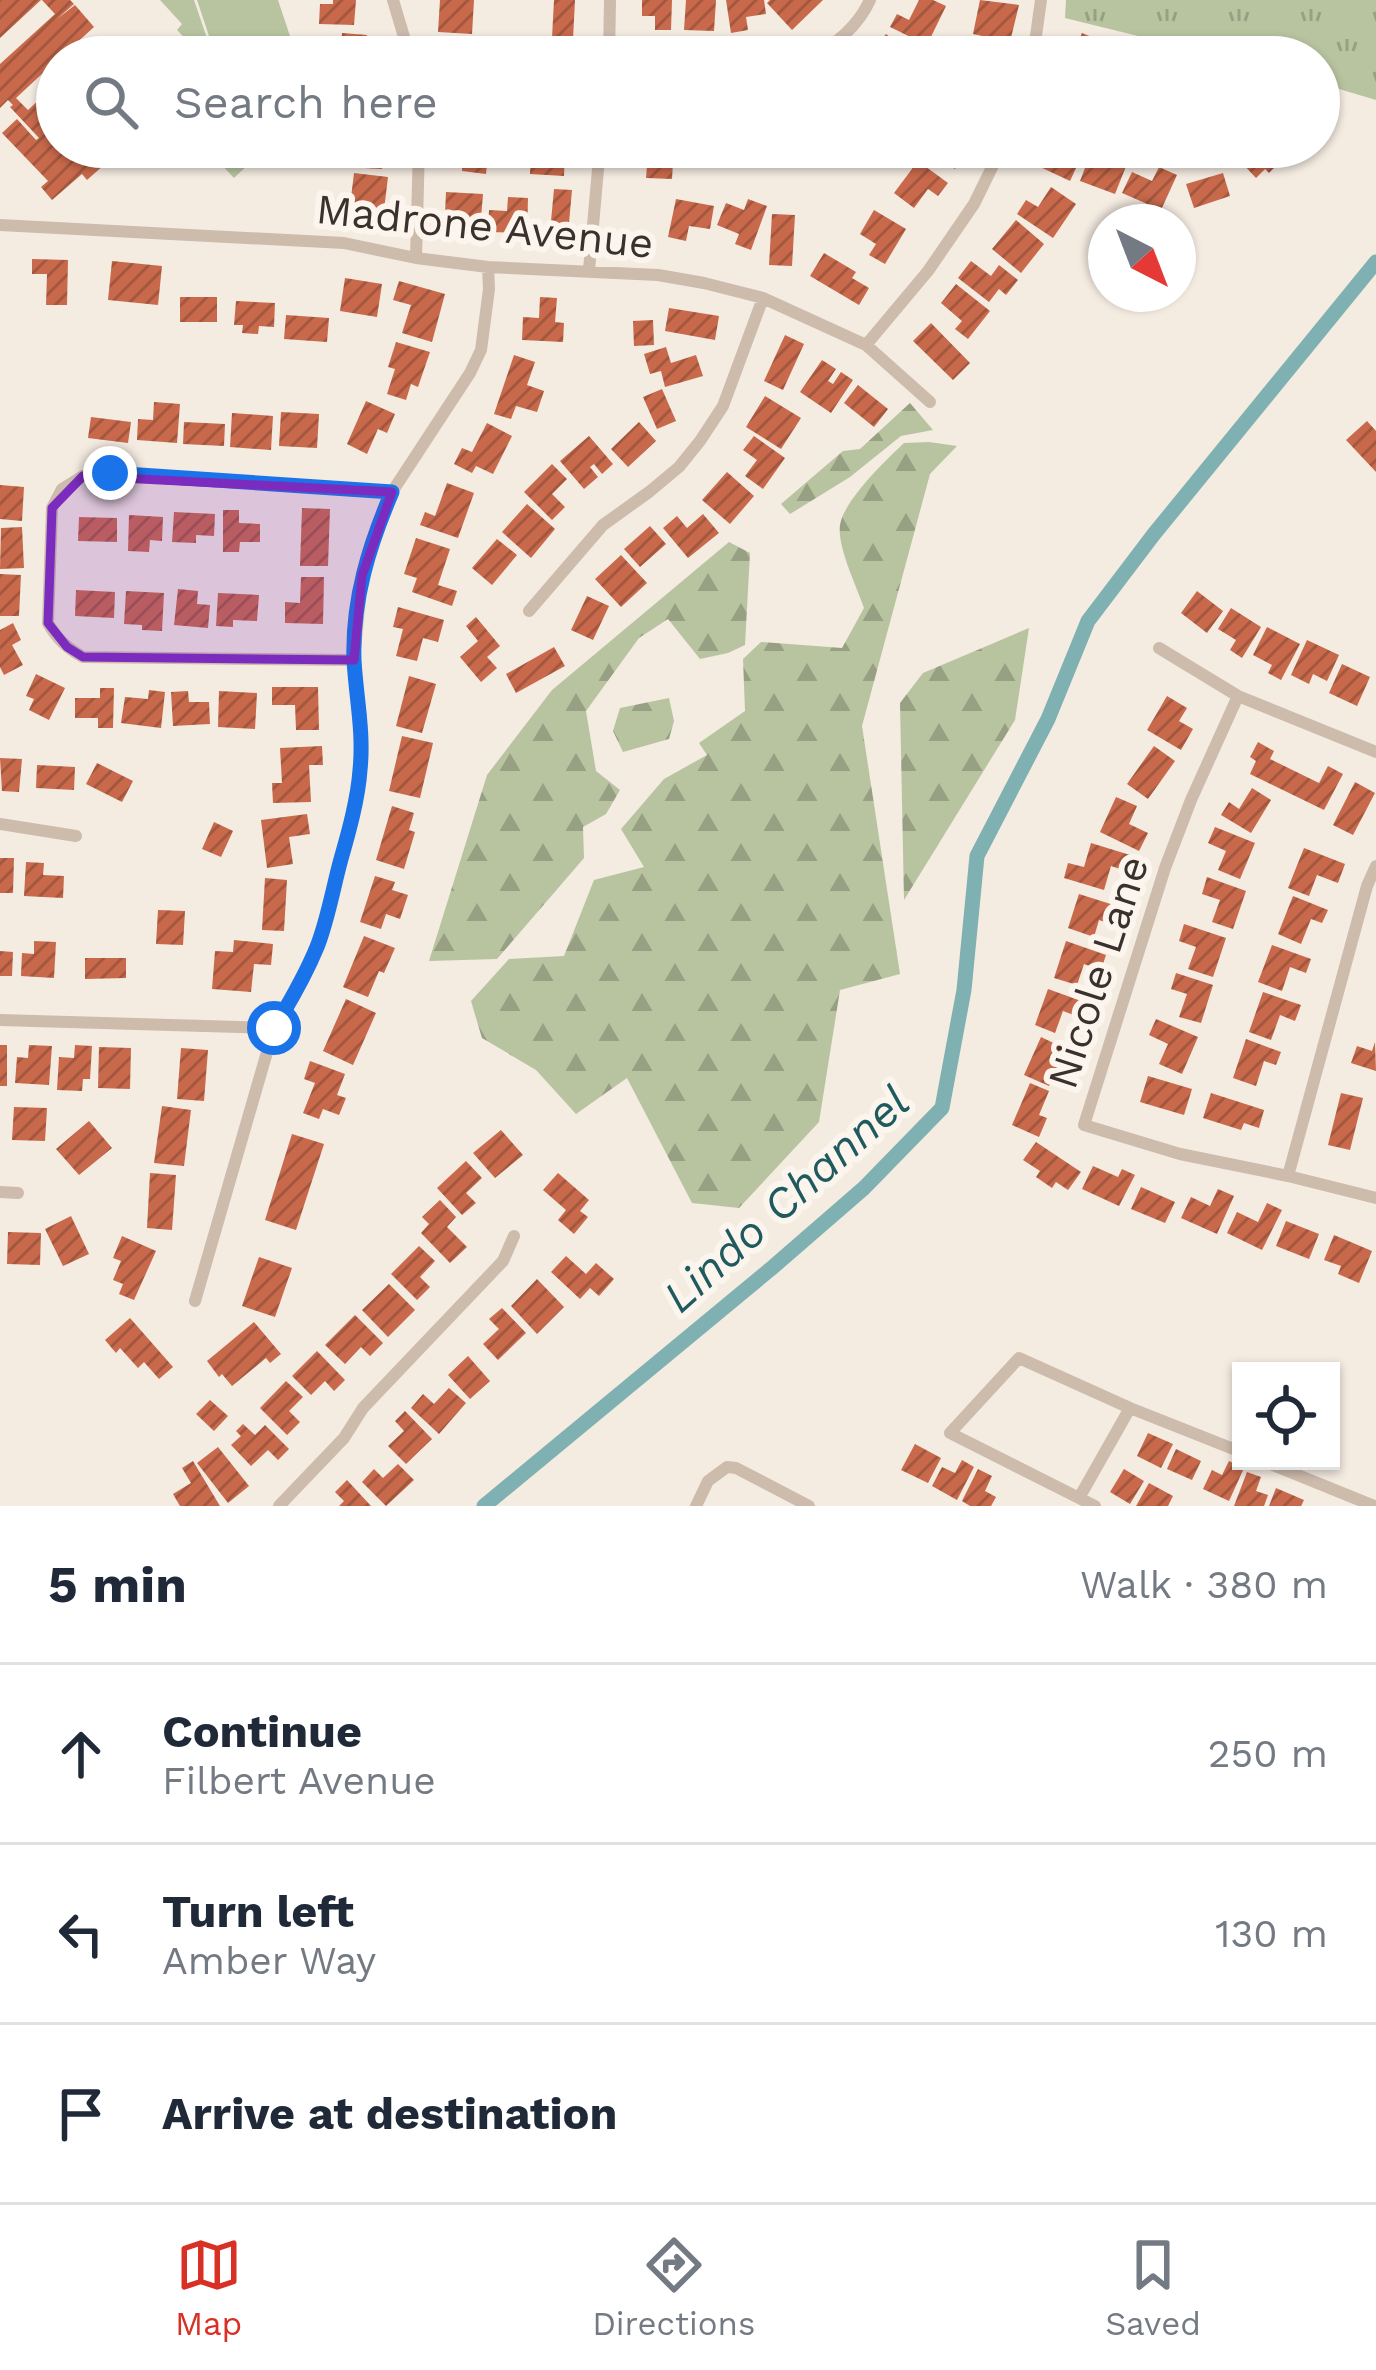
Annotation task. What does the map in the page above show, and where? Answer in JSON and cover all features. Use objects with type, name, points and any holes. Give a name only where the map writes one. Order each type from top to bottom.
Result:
[{"type":"street","points":[[393,0],[405,36]]},
{"type":"street","points":[[609,36],[610,0]]},
{"type":"street","points":[[843,36],[870,0]]},
{"type":"street","points":[[1036,36],[1041,0]]},
{"type":"street","points":[[416,258],[418,168]]},
{"type":"street","points":[[589,270],[598,168]]},
{"type":"street","points":[[866,345],[928,272],[974,204],[992,168]]},
{"type":"street","name":"Madrone Avenue","points":[[0,225],[344,243],[488,267],[658,275],[704,283],[763,298],[866,345],[930,403]]},
{"type":"street","points":[[195,1301],[274,1028],[319,943],[346,841],[360,772],[361,718],[354,660],[362,577],[371,543],[392,492],[481,350],[488,267]]},
{"type":"street","points":[[529,611],[603,524],[664,480],[700,442],[723,406],[763,298]]},
{"type":"street","points":[[354,660],[83,657],[67,647],[48,623],[52,508],[62,488],[83,476],[110,473],[392,492]]},
{"type":"street","points":[[1159,648],[1238,696],[1376,752]]},
{"type":"street","name":"Nicole Lane","points":[[1238,696],[1165,868],[1084,1125],[1180,1154],[1376,1198]]},
{"type":"street","points":[[0,824],[76,836]]},
{"type":"street","points":[[1288,1176],[1376,866]]},
{"type":"street","points":[[0,1020],[274,1028]]},
{"type":"street","points":[[0,1192],[18,1193]]},
{"type":"street","points":[[279,1506],[344,1438],[363,1408],[503,1261],[514,1236]]},
{"type":"street","points":[[1095,1506],[950,1433],[1019,1358],[1232,1448]]},
{"type":"street","points":[[1079,1498],[1130,1408]]},
{"type":"street","points":[[696,1506],[708,1481],[727,1467],[809,1506]]},
{"type":"street","points":[[1285,1470],[1374,1506]]},
{"type":"highlighted area","points":[[83,476],[392,492],[362,576],[354,660],[83,657],[67,647],[48,623],[52,508]]},
{"type":"green space","points":[[160,0],[194,0],[206,36],[183,36],[177,30],[182,24]]},
{"type":"green space","points":[[197,0],[278,0],[290,36],[209,36]]},
{"type":"green space","points":[[1066,0],[1376,0],[1376,100],[1340,89],[1340,36],[1138,36],[1065,18]]},
{"type":"green space","points":[[225,168],[245,168],[234,178]]},
{"type":"green space","points":[[910,403],[933,430],[901,436],[850,477],[790,514],[781,504],[843,451],[860,449]]},
{"type":"green space","points":[[904,443],[957,446],[930,474],[862,726],[900,974],[840,990],[819,1122],[739,1208],[692,1203],[627,1078],[576,1114],[536,1070],[482,1038],[471,1001],[509,959],[564,956],[594,880],[644,867],[621,829],[664,779],[707,755],[699,743],[745,711],[743,659],[761,642],[842,648],[864,608],[842,544],[843,515],[867,481]]},
{"type":"green space","points":[[729,542],[750,553],[745,645],[700,659],[668,619],[639,638],[586,711],[596,771],[620,790],[606,814],[583,827],[584,858],[497,959],[429,961],[487,775],[552,690]]},
{"type":"green space","points":[[1029,628],[1015,720],[904,900],[900,703],[923,673]]},
{"type":"green space","points":[[669,698],[674,721],[669,739],[623,752],[613,731],[620,708]]},
{"type":"building","points":[[0,0],[41,0],[0,38]]},
{"type":"building","points":[[42,0],[70,0],[74,4],[57,19],[75,5],[94,27],[84,36],[36,36],[36,79],[16,98],[28,110],[36,103],[36,135],[8,100],[0,108],[0,64],[55,14]]},
{"type":"building","points":[[333,0],[356,0],[354,25],[319,24],[320,4],[333,4]]},
{"type":"building","points":[[440,0],[474,0],[472,34],[438,32]]},
{"type":"building","points":[[554,0],[575,0],[573,36],[552,36]]},
{"type":"building","points":[[642,0],[672,0],[671,30],[655,30],[655,16],[642,16]]},
{"type":"building","points":[[686,0],[716,0],[714,31],[684,30]]},
{"type":"building","points":[[726,0],[764,0],[766,14],[746,17],[748,30],[731,33]]},
{"type":"building","points":[[823,0],[792,30],[767,3]]},
{"type":"building","points":[[919,0],[946,6],[931,36],[908,36],[890,27],[897,14],[909,20]]},
{"type":"building","points":[[980,0],[1019,5],[1011,36],[973,34]]},
{"type":"building","points":[[17,119],[36,140],[36,168],[100,168],[87,180],[82,174],[52,200],[41,187],[48,181],[2,133]]},
{"type":"building","points":[[462,168],[487,168],[486,174]]},
{"type":"building","points":[[530,168],[564,168],[564,176],[530,174]]},
{"type":"building","points":[[647,168],[673,168],[672,179],[646,178]]},
{"type":"building","points":[[913,168],[928,168],[948,183],[938,196],[928,189],[914,208],[894,193]]},
{"type":"building","points":[[1042,168],[1076,168],[1070,181]]},
{"type":"building","points":[[1085,168],[1125,168],[1115,194],[1080,181]]},
{"type":"building","points":[[1158,168],[1177,175],[1164,204],[1147,204],[1122,193],[1132,172],[1152,181]]},
{"type":"building","points":[[1247,168],[1274,168],[1269,173],[1265,169],[1256,178]]},
{"type":"building","points":[[354,173],[388,177],[384,210],[350,206]]},
{"type":"building","points":[[1223,173],[1230,196],[1196,207],[1186,184]]},
{"type":"building","points":[[1051,187],[1076,204],[1053,238],[1017,214],[1026,200],[1038,207]]},
{"type":"building","points":[[554,189],[572,190],[568,234],[550,232]]},
{"type":"building","points":[[446,192],[483,194],[480,230],[465,229],[465,215],[445,214]]},
{"type":"building","points":[[508,197],[528,198],[527,233],[488,232],[489,210],[507,211]]},
{"type":"building","points":[[676,199],[714,206],[710,229],[689,226],[686,241],[668,237]]},
{"type":"building","points":[[748,199],[767,206],[751,250],[735,244],[739,234],[717,225],[726,203],[744,210]]},
{"type":"building","points":[[874,210],[906,229],[885,264],[869,255],[876,244],[860,234]]},
{"type":"building","points":[[772,214],[795,215],[792,266],[769,265]]},
{"type":"building","points":[[1016,220],[1044,244],[1021,273],[992,249]]},
{"type":"building","points":[[824,253],[856,272],[852,278],[869,288],[859,305],[810,276]]},
{"type":"building","points":[[32,259],[68,260],[67,305],[46,305],[47,274],[32,274]]},
{"type":"building","points":[[112,261],[162,266],[158,305],[108,300]]},
{"type":"building","points":[[971,261],[991,276],[999,265],[1018,280],[1006,295],[999,289],[989,302],[958,278]]},
{"type":"building","points":[[345,278],[382,284],[377,317],[340,311]]},
{"type":"building","points":[[399,281],[445,294],[432,342],[402,333],[411,305],[393,300]]},
{"type":"building","points":[[956,284],[990,311],[968,339],[955,329],[962,321],[941,303]]},
{"type":"building","points":[[180,297],[217,297],[217,322],[180,322]]},
{"type":"building","points":[[540,297],[557,298],[555,322],[564,323],[563,342],[522,340],[523,317],[539,318]]},
{"type":"building","points":[[236,301],[275,303],[274,327],[259,326],[258,334],[242,333],[243,325],[234,325]]},
{"type":"building","points":[[669,308],[719,316],[715,340],[665,331]]},
{"type":"building","points":[[286,315],[329,318],[327,342],[284,339]]},
{"type":"building","points":[[653,320],[654,345],[634,346],[633,321]]},
{"type":"building","points":[[931,323],[970,363],[953,380],[913,341]]},
{"type":"building","points":[[785,335],[804,344],[783,390],[764,381]]},
{"type":"building","points":[[396,342],[430,352],[418,387],[411,384],[406,400],[387,394],[395,369],[388,367]]},
{"type":"building","points":[[666,347],[671,363],[696,355],[703,376],[665,387],[661,371],[650,374],[644,354]]},
{"type":"building","points":[[514,355],[535,362],[527,385],[544,391],[537,412],[516,406],[511,419],[494,414]]},
{"type":"building","points":[[822,360],[836,369],[828,381],[833,384],[841,372],[853,380],[831,413],[800,392]]},
{"type":"building","points":[[858,385],[888,409],[874,427],[844,403]]},
{"type":"building","points":[[662,389],[676,421],[657,429],[643,397]]},
{"type":"building","points":[[765,396],[801,418],[781,449],[746,427]]},
{"type":"building","points":[[366,401],[395,414],[387,433],[378,429],[367,454],[347,444]]},
{"type":"building","points":[[154,402],[180,404],[177,443],[137,440],[138,419],[153,420]]},
{"type":"building","points":[[281,412],[319,414],[317,448],[279,446]]},
{"type":"building","points":[[232,413],[273,416],[271,450],[230,447]]},
{"type":"building","points":[[91,417],[131,422],[128,443],[88,438]]},
{"type":"building","points":[[1367,421],[1376,431],[1376,472],[1346,440]]},
{"type":"building","points":[[184,422],[225,424],[224,446],[183,444]]},
{"type":"building","points":[[639,422],[656,441],[628,467],[611,449]]},
{"type":"building","points":[[487,423],[512,436],[493,474],[476,466],[472,473],[454,464],[462,448],[472,452]]},
{"type":"building","points":[[589,436],[613,464],[602,474],[594,464],[590,467],[598,477],[584,489],[560,461]]},
{"type":"building","points":[[754,436],[785,458],[763,489],[745,476],[757,460],[743,450]]},
{"type":"building","points":[[552,464],[567,479],[552,494],[565,507],[552,520],[524,492]]},
{"type":"building","points":[[727,472],[754,496],[730,524],[702,500]]},
{"type":"building","points":[[447,483],[474,493],[458,538],[420,525],[425,512],[435,516]]},
{"type":"building","points":[[0,485],[24,487],[22,521],[0,519]]},
{"type":"building","points":[[527,504],[555,529],[531,558],[502,532]]},
{"type":"building","points":[[302,508],[330,509],[328,566],[300,566]]},
{"type":"building","points":[[223,510],[239,510],[239,523],[260,524],[260,542],[240,542],[239,552],[223,552]]},
{"type":"building","points":[[174,512],[215,514],[214,536],[196,535],[196,543],[172,542]]},
{"type":"building","points":[[703,514],[719,533],[688,558],[663,528],[677,516],[687,528]]},
{"type":"building","points":[[129,515],[163,517],[162,541],[150,540],[149,552],[128,551]]},
{"type":"building","points":[[79,517],[117,518],[117,542],[78,541]]},
{"type":"building","points":[[650,526],[666,544],[640,567],[624,549]]},
{"type":"building","points":[[22,527],[24,568],[0,569],[1,528]]},
{"type":"building","points":[[416,538],[450,549],[438,585],[457,591],[452,606],[412,592],[417,578],[404,574]]},
{"type":"building","points":[[497,539],[517,555],[492,585],[472,568]]},
{"type":"building","points":[[621,555],[647,583],[621,607],[595,579]]},
{"type":"building","points":[[0,574],[21,575],[19,616],[0,616]]},
{"type":"building","points":[[301,577],[324,577],[323,624],[285,623],[285,602],[300,603]]},
{"type":"building","points":[[178,589],[198,591],[197,604],[210,605],[208,628],[174,625]]},
{"type":"building","points":[[76,590],[115,592],[114,618],[75,616]]},
{"type":"building","points":[[126,591],[164,593],[162,631],[124,624]]},
{"type":"building","points":[[1197,591],[1223,611],[1207,633],[1181,613]]},
{"type":"building","points":[[218,593],[259,595],[257,621],[233,620],[233,627],[216,626]]},
{"type":"building","points":[[587,596],[609,606],[593,640],[571,630]]},
{"type":"building","points":[[398,607],[444,620],[438,642],[423,638],[417,661],[396,656],[403,629],[393,627]]},
{"type":"building","points":[[1231,608],[1261,627],[1242,658],[1230,650],[1236,640],[1218,629]]},
{"type":"building","points":[[476,617],[500,646],[487,657],[497,668],[481,682],[460,657],[478,641],[466,626]]},
{"type":"building","points":[[13,623],[21,640],[12,645],[23,665],[4,675],[0,630]]},
{"type":"building","points":[[1267,627],[1300,644],[1281,680],[1268,673],[1272,665],[1253,655]]},
{"type":"building","points":[[1307,640],[1339,655],[1327,681],[1313,674],[1309,684],[1291,675]]},
{"type":"building","points":[[554,647],[565,666],[516,693],[506,674]]},
{"type":"building","points":[[1342,664],[1370,677],[1357,706],[1329,693]]},
{"type":"building","points":[[36,674],[65,688],[49,720],[29,710],[34,699],[26,696]]},
{"type":"building","points":[[409,676],[436,684],[422,733],[396,726]]},
{"type":"building","points":[[272,687],[318,687],[319,730],[296,730],[295,705],[272,705]]},
{"type":"building","points":[[100,688],[114,688],[113,728],[98,728],[98,718],[75,718],[75,698],[100,698]]},
{"type":"building","points":[[149,690],[165,692],[161,728],[121,723],[125,697],[148,699]]},
{"type":"building","points":[[188,691],[189,702],[209,702],[210,724],[173,726],[171,692]]},
{"type":"building","points":[[219,691],[257,693],[255,729],[218,727]]},
{"type":"building","points":[[1167,696],[1187,708],[1179,721],[1193,729],[1181,750],[1147,730]]},
{"type":"building","points":[[402,736],[433,743],[420,798],[389,791]]},
{"type":"building","points":[[1258,742],[1274,751],[1270,759],[1319,783],[1328,766],[1343,774],[1324,810],[1250,774],[1256,761],[1250,757]]},
{"type":"building","points":[[322,746],[323,765],[309,765],[311,802],[273,803],[272,783],[282,783],[280,748]]},
{"type":"building","points":[[1154,746],[1175,761],[1148,799],[1127,784]]},
{"type":"building","points":[[0,758],[22,759],[19,792],[2,791]]},
{"type":"building","points":[[97,763],[133,781],[122,802],[86,784]]},
{"type":"building","points":[[37,765],[75,767],[74,790],[36,788]]},
{"type":"building","points":[[1355,782],[1375,793],[1353,835],[1333,825]]},
{"type":"building","points":[[1252,788],[1271,800],[1251,833],[1221,815],[1229,802],[1239,809]]},
{"type":"building","points":[[1116,797],[1137,806],[1129,824],[1148,833],[1139,851],[1100,832]]},
{"type":"building","points":[[392,806],[414,813],[409,830],[415,832],[404,869],[376,860]]},
{"type":"building","points":[[307,814],[310,834],[289,837],[293,864],[267,868],[261,820]]},
{"type":"building","points":[[214,822],[233,831],[221,857],[202,849]]},
{"type":"building","points":[[1215,827],[1255,843],[1240,879],[1218,870],[1226,851],[1208,843]]},
{"type":"building","points":[[1091,843],[1130,855],[1126,871],[1111,866],[1104,890],[1064,878],[1068,863],[1084,867]]},
{"type":"building","points":[[1304,848],[1345,864],[1338,883],[1317,875],[1309,896],[1288,888]]},
{"type":"building","points":[[0,858],[14,858],[13,893],[0,893]]},
{"type":"building","points":[[26,862],[44,863],[43,875],[64,876],[63,898],[24,896]]},
{"type":"building","points":[[375,876],[395,882],[392,890],[408,895],[400,919],[386,914],[381,929],[360,922]]},
{"type":"building","points":[[1207,877],[1246,891],[1233,929],[1212,922],[1220,900],[1202,894]]},
{"type":"building","points":[[265,878],[287,880],[284,931],[262,930]]},
{"type":"building","points":[[1079,894],[1120,907],[1114,925],[1099,920],[1094,937],[1068,928]]},
{"type":"building","points":[[1293,896],[1328,910],[1322,923],[1311,919],[1301,944],[1278,934]]},
{"type":"building","points":[[158,910],[185,911],[183,945],[156,944]]},
{"type":"building","points":[[1184,924],[1226,938],[1213,977],[1188,969],[1196,947],[1179,941]]},
{"type":"building","points":[[364,936],[395,948],[368,997],[343,987]]},
{"type":"building","points":[[234,940],[273,944],[271,965],[254,964],[251,992],[212,989],[215,951],[233,952]]},
{"type":"building","points":[[34,941],[56,942],[54,978],[21,976],[22,953],[34,954]]},
{"type":"building","points":[[1066,941],[1106,955],[1101,970],[1084,964],[1077,985],[1054,978]]},
{"type":"building","points":[[1272,945],[1311,959],[1306,973],[1290,967],[1282,991],[1258,982]]},
{"type":"building","points":[[0,951],[13,952],[12,976],[0,976]]},
{"type":"building","points":[[85,958],[126,958],[126,978],[85,979]]},
{"type":"building","points":[[1176,973],[1213,985],[1201,1023],[1179,1017],[1187,994],[1171,989]]},
{"type":"building","points":[[1048,989],[1084,1002],[1079,1017],[1063,1011],[1055,1033],[1035,1025]]},
{"type":"building","points":[[1263,992],[1301,1005],[1295,1021],[1280,1015],[1271,1040],[1249,1032]]},
{"type":"building","points":[[346,999],[376,1013],[353,1065],[323,1051]]},
{"type":"building","points":[[1156,1019],[1198,1037],[1182,1074],[1159,1064],[1168,1044],[1149,1035]]},
{"type":"building","points":[[1041,1037],[1066,1049],[1049,1086],[1024,1075]]},
{"type":"building","points":[[1246,1039],[1281,1052],[1276,1065],[1264,1061],[1256,1086],[1233,1078]]},
{"type":"building","points":[[1375,1042],[1376,1071],[1351,1063],[1357,1046],[1372,1051]]},
{"type":"building","points":[[0,1045],[7,1045],[7,1086],[0,1086]]},
{"type":"building","points":[[29,1045],[52,1046],[49,1085],[15,1083],[17,1057],[28,1058]]},
{"type":"building","points":[[75,1045],[92,1046],[90,1079],[83,1079],[82,1091],[57,1090],[59,1057],[74,1058]]},
{"type":"building","points":[[99,1047],[131,1048],[130,1089],[98,1088]]},
{"type":"building","points":[[181,1048],[208,1050],[204,1101],[177,1099]]},
{"type":"building","points":[[310,1061],[345,1074],[337,1095],[346,1098],[339,1115],[323,1109],[319,1119],[303,1113],[315,1083],[304,1079]]},
{"type":"building","points":[[1148,1076],[1192,1089],[1184,1115],[1140,1102]]},
{"type":"building","points":[[1030,1083],[1049,1091],[1039,1115],[1047,1118],[1039,1137],[1012,1125]]},
{"type":"building","points":[[1211,1093],[1264,1110],[1259,1128],[1244,1123],[1241,1130],[1203,1118]]},
{"type":"building","points":[[1341,1093],[1363,1098],[1350,1150],[1328,1145]]},
{"type":"building","points":[[162,1106],[191,1110],[184,1166],[154,1163]]},
{"type":"building","points":[[14,1107],[47,1108],[45,1141],[12,1140]]},
{"type":"building","points":[[89,1121],[112,1148],[79,1175],[56,1149]]},
{"type":"building","points":[[501,1130],[523,1155],[495,1178],[473,1153]]},
{"type":"building","points":[[292,1134],[324,1144],[296,1230],[265,1220]]},
{"type":"building","points":[[1036,1142],[1081,1172],[1068,1190],[1056,1182],[1052,1188],[1036,1177],[1040,1171],[1023,1160]]},
{"type":"building","points":[[466,1161],[482,1178],[466,1193],[476,1203],[462,1215],[437,1188]]},
{"type":"building","points":[[1093,1166],[1118,1177],[1122,1169],[1135,1175],[1119,1206],[1082,1189]]},
{"type":"building","points":[[150,1173],[176,1175],[172,1230],[147,1228]]},
{"type":"building","points":[[558,1173],[589,1200],[580,1211],[588,1217],[574,1234],[558,1220],[566,1210],[543,1190]]},
{"type":"building","points":[[1141,1187],[1175,1202],[1165,1223],[1131,1209]]},
{"type":"building","points":[[1218,1189],[1234,1196],[1217,1234],[1181,1218],[1191,1197],[1210,1206]]},
{"type":"building","points":[[440,1200],[456,1217],[447,1227],[467,1247],[450,1263],[421,1233],[429,1224],[422,1217]]},
{"type":"building","points":[[1267,1203],[1282,1210],[1262,1250],[1227,1233],[1237,1212],[1258,1222]]},
{"type":"building","points":[[71,1216],[89,1254],[63,1266],[45,1229]]},
{"type":"building","points":[[1286,1221],[1319,1234],[1309,1259],[1276,1246]]},
{"type":"building","points":[[8,1232],[41,1233],[40,1265],[7,1264]]},
{"type":"building","points":[[1334,1235],[1372,1251],[1359,1283],[1338,1274],[1341,1266],[1324,1260]]},
{"type":"building","points":[[122,1236],[156,1251],[134,1300],[119,1294],[123,1284],[113,1280],[121,1261],[113,1258]]},
{"type":"building","points":[[419,1246],[435,1261],[420,1277],[430,1287],[417,1300],[391,1274]]},
{"type":"building","points":[[566,1256],[586,1274],[596,1263],[614,1279],[599,1296],[590,1288],[580,1299],[551,1272]]},
{"type":"building","points":[[259,1257],[292,1268],[275,1317],[242,1306]]},
{"type":"building","points":[[537,1279],[564,1307],[537,1334],[511,1306]]},
{"type":"building","points":[[389,1284],[415,1310],[388,1337],[362,1310]]},
{"type":"building","points":[[502,1308],[526,1333],[498,1360],[483,1344],[499,1329],[489,1319]]},
{"type":"building","points":[[355,1315],[383,1343],[370,1356],[361,1347],[345,1364],[325,1345]]},
{"type":"building","points":[[130,1318],[173,1367],[159,1379],[144,1362],[138,1368],[120,1348],[116,1353],[105,1340]]},
{"type":"building","points":[[254,1322],[281,1354],[270,1363],[266,1358],[232,1386],[207,1361]]},
{"type":"building","points":[[317,1351],[345,1380],[334,1391],[325,1381],[311,1395],[292,1376]]},
{"type":"building","points":[[468,1356],[490,1381],[470,1399],[448,1375]]},
{"type":"building","points":[[286,1381],[303,1397],[289,1411],[300,1422],[287,1435],[260,1408]]},
{"type":"building","points":[[449,1388],[466,1403],[439,1434],[411,1408],[423,1394],[434,1404]]},
{"type":"building","points":[[210,1400],[228,1416],[214,1431],[196,1414]]},
{"type":"building","points":[[405,1411],[432,1439],[406,1464],[388,1446],[404,1431],[395,1421]]},
{"type":"building","points":[[243,1424],[255,1435],[265,1425],[289,1449],[278,1460],[268,1450],[251,1466],[231,1445],[241,1436],[236,1431]]},
{"type":"building","points":[[1148,1433],[1173,1444],[1161,1468],[1137,1456]]},
{"type":"building","points":[[915,1444],[941,1458],[928,1483],[901,1470]]},
{"type":"building","points":[[218,1447],[249,1486],[228,1503],[197,1463]]},
{"type":"building","points":[[1176,1449],[1201,1461],[1192,1480],[1167,1469]]},
{"type":"building","points":[[962,1460],[974,1467],[957,1500],[932,1486],[942,1467],[955,1473]]},
{"type":"building","points":[[193,1461],[220,1506],[180,1506],[173,1494],[191,1483],[182,1468]]},
{"type":"building","points":[[1229,1461],[1232,1470],[1243,1470],[1229,1501],[1203,1489],[1212,1470],[1222,1475]]},
{"type":"building","points":[[398,1464],[414,1480],[386,1506],[362,1482],[374,1469],[383,1478]]},
{"type":"building","points":[[978,1469],[992,1476],[985,1491],[996,1497],[991,1506],[962,1501]]},
{"type":"building","points":[[1124,1469],[1144,1481],[1130,1504],[1110,1492]]},
{"type":"building","points":[[1247,1472],[1261,1477],[1256,1491],[1268,1495],[1264,1506],[1234,1506]]},
{"type":"building","points":[[347,1480],[371,1506],[339,1506],[344,1501],[335,1492]]},
{"type":"building","points":[[1149,1483],[1173,1496],[1168,1506],[1136,1506]]},
{"type":"building","points":[[1276,1488],[1304,1500],[1301,1506],[1269,1506]]},
{"type":"waterway","name":"Lindo Channel","points":[[484,1506],[864,1188],[942,1108],[964,990],[977,856],[1048,719],[1088,621],[1376,262]]},
{"type":"route","points":[[110,473],[392,492],[371,543],[356,618],[360,772],[346,841],[319,943],[274,1028]]}]
